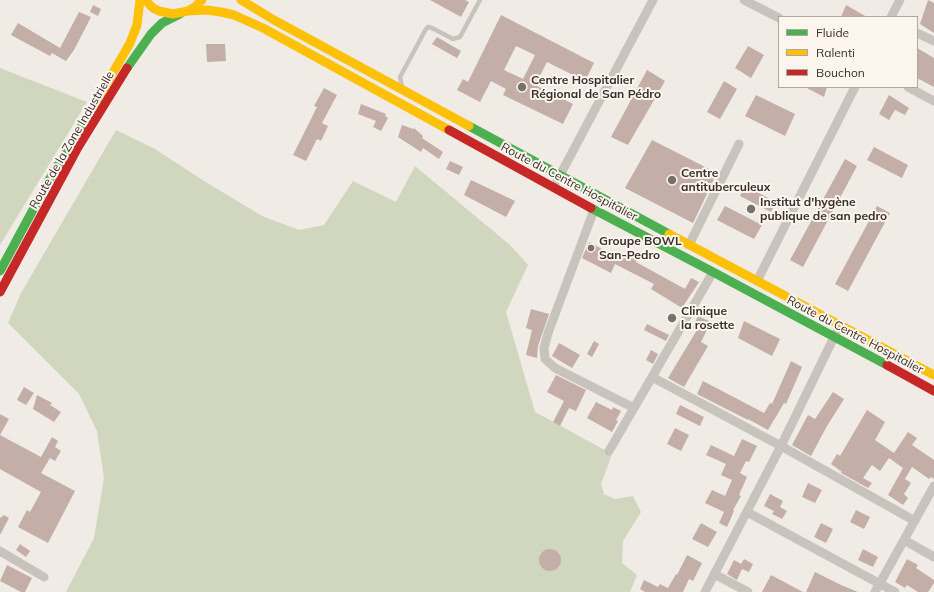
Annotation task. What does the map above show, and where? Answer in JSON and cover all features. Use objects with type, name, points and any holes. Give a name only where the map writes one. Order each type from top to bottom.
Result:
[{"type":"street","name":"Route de la Zone Industrielle","points":[[0,272],[49,180],[111,78],[130,43],[137,25],[140,0]]},
{"type":"street","points":[[145,0],[153,8],[173,14],[184,12],[196,6],[202,0]]},
{"type":"street","name":"Route du Centre Hospitalier","points":[[241,0],[274,20],[560,176],[934,375]]},
{"type":"street","points":[[554,188],[653,0]]},
{"type":"street","points":[[744,0],[778,17]]},
{"type":"street","points":[[892,16],[900,0]]},
{"type":"street","name":"Route du Centre Hospitalier","points":[[184,12],[207,10],[234,15],[283,38],[381,94],[594,210],[934,391]]},
{"type":"street","name":"Route de la Zone Industrielle","points":[[0,292],[78,149],[139,50],[151,34],[162,23],[184,12]]},
{"type":"street","points":[[918,33],[934,41]]},
{"type":"street","points":[[757,281],[854,88]]},
{"type":"street","points":[[910,88],[934,102]]},
{"type":"street","points":[[689,245],[739,144]]},
{"type":"street","points":[[594,210],[548,333],[544,348],[545,359],[555,368],[634,408]]},
{"type":"street","points":[[609,451],[713,272]]},
{"type":"street","points":[[705,592],[781,446],[841,325]]},
{"type":"street","points":[[652,378],[781,446],[915,521]]},
{"type":"street","points":[[875,592],[934,486]]},
{"type":"street","points":[[746,512],[895,592]]},
{"type":"street","points":[[904,540],[934,557]]},
{"type":"street","points":[[0,552],[44,577]]},
{"type":"street","points":[[714,574],[748,592]]},
{"type":"lane","points":[[397,102],[403,89],[400,77],[426,29],[428,27],[432,28],[453,39],[460,38],[480,0]]},
{"type":"lane","points":[[381,94],[388,81],[400,77]]},
{"type":"green space","points":[[0,68],[87,102],[0,245]]},
{"type":"green space","points":[[116,130],[155,149],[262,216],[299,230],[324,225],[353,181],[396,202],[415,166],[510,245],[528,265],[506,312],[535,412],[612,454],[601,484],[604,494],[615,499],[633,496],[641,512],[623,541],[622,563],[637,575],[630,592],[66,592],[94,538],[104,478],[97,431],[79,394],[8,323],[21,293]]},
{"type":"building","points":[[430,0],[465,0],[469,2],[461,17]]},
{"type":"building","points":[[928,0],[934,3],[934,33],[920,24]]},
{"type":"building","points":[[93,5],[101,9],[98,16],[90,12]]},
{"type":"building","points":[[846,5],[865,16],[841,16]]},
{"type":"building","points":[[79,12],[91,17],[74,50],[66,61],[52,53],[50,56],[11,35],[18,23],[60,48]]},
{"type":"building","points":[[501,15],[594,63],[585,81],[547,62],[535,85],[573,104],[563,124],[503,95],[506,89],[491,81],[480,102],[457,90],[463,79],[468,82]],"holes":[[[516,46],[535,55],[523,79],[504,70]]]},
{"type":"building","points":[[437,37],[461,51],[457,58],[432,44]]},
{"type":"building","points":[[206,44],[225,44],[226,61],[207,62]]},
{"type":"building","points":[[748,46],[764,55],[751,78],[735,68]]},
{"type":"building","points":[[918,49],[934,58],[934,87],[918,79]]},
{"type":"building","points":[[647,70],[665,81],[628,145],[611,137]]},
{"type":"building","points":[[724,81],[737,89],[720,119],[707,112]]},
{"type":"building","points":[[324,88],[337,95],[322,123],[328,126],[321,141],[317,139],[306,161],[293,155],[317,107],[314,106]]},
{"type":"building","points":[[807,88],[827,88],[824,97]]},
{"type":"building","points":[[756,95],[795,114],[785,136],[745,116]]},
{"type":"building","points":[[889,95],[909,108],[905,115],[895,110],[889,120],[879,114]]},
{"type":"building","points":[[361,104],[386,114],[385,116],[388,118],[381,131],[373,127],[376,121],[358,114]]},
{"type":"building","points":[[402,125],[413,129],[414,128],[423,136],[422,138],[443,152],[439,159],[423,148],[421,152],[398,137]]},
{"type":"building","name":"Centre antituberculeux","points":[[652,140],[717,173],[693,223],[625,188]]},
{"type":"building","points":[[874,147],[908,165],[902,178],[867,160]]},
{"type":"building","points":[[845,159],[857,166],[803,267],[790,260]]},
{"type":"building","points":[[450,161],[463,167],[459,175],[446,169]]},
{"type":"building","points":[[471,180],[515,201],[506,217],[464,195]]},
{"type":"building","points":[[745,186],[776,202],[771,212],[740,196]]},
{"type":"building","name":"Institut d'hygène publique de san pedro","points":[[725,206],[762,225],[754,239],[717,220]]},
{"type":"building","points":[[877,206],[890,213],[848,291],[835,284]]},
{"type":"building","points":[[589,242],[622,260],[627,250],[639,256],[636,262],[685,289],[691,278],[699,282],[682,308],[651,289],[654,284],[615,264],[611,273],[582,258]]},
{"type":"building","points":[[531,309],[549,314],[538,346],[537,358],[526,355],[532,330],[526,328]]},
{"type":"building","points":[[698,316],[711,322],[701,342],[708,346],[684,387],[668,378],[697,330],[692,328]]},
{"type":"building","points":[[744,321],[780,339],[772,356],[738,338]]},
{"type":"building","points":[[647,324],[669,335],[666,341],[644,330]]},
{"type":"building","points":[[594,341],[599,344],[592,357],[587,354]]},
{"type":"building","points":[[559,343],[580,355],[572,368],[552,356]]},
{"type":"building","points":[[651,350],[658,354],[653,364],[646,360]]},
{"type":"building","points":[[791,361],[802,367],[786,404],[784,403],[768,430],[697,394],[703,381],[764,413],[770,403],[772,404]]},
{"type":"building","points":[[556,375],[586,390],[576,411],[569,408],[560,426],[553,422],[564,401],[547,392]]},
{"type":"building","points":[[24,387],[34,393],[26,405],[17,400]]},
{"type":"building","points":[[833,392],[844,399],[811,456],[792,445],[808,415],[815,419]]},
{"type":"building","points":[[37,395],[52,403],[50,405],[61,412],[54,422],[33,409]]},
{"type":"building","points":[[596,402],[612,410],[613,407],[621,411],[612,432],[587,418]]},
{"type":"building","points":[[680,405],[704,417],[700,426],[676,414]]},
{"type":"building","points":[[867,410],[885,422],[875,440],[894,453],[908,432],[917,438],[912,445],[934,460],[934,479],[931,477],[929,479],[912,467],[905,479],[911,483],[904,494],[908,498],[903,505],[888,495],[903,468],[889,458],[880,471],[872,465],[863,478],[872,483],[868,488],[841,473],[842,472],[831,464],[837,454],[840,456]]},
{"type":"building","points":[[0,414],[9,419],[0,435]]},
{"type":"building","points":[[675,428],[689,435],[681,451],[667,444]]},
{"type":"building","points":[[0,435],[41,457],[52,437],[58,441],[55,447],[61,451],[55,461],[50,458],[41,473],[75,491],[48,543],[18,527],[27,510],[30,512],[41,492],[0,469]]},
{"type":"building","points":[[742,439],[757,446],[749,462],[746,461],[740,473],[747,477],[739,495],[741,496],[733,510],[734,511],[727,527],[719,523],[724,512],[705,503],[712,490],[725,496],[732,480],[721,475],[726,464],[706,455],[711,445],[734,456]]},
{"type":"building","points":[[808,483],[822,490],[815,503],[802,497]]},
{"type":"building","points":[[770,494],[783,501],[780,507],[787,511],[782,519],[772,514],[774,511],[764,506]]},
{"type":"building","points":[[856,510],[870,517],[864,529],[850,522]]},
{"type":"building","points":[[4,515],[9,518],[0,535],[0,518]]},
{"type":"building","points":[[701,523],[717,532],[708,547],[692,539]]},
{"type":"building","points":[[821,523],[833,529],[826,543],[814,537]]},
{"type":"building","points":[[20,544],[30,551],[26,557],[16,550]]},
{"type":"building","points":[[550,549],[558,552],[561,560],[558,568],[550,571],[542,568],[539,560],[542,552]]},
{"type":"building","points":[[863,549],[878,557],[873,567],[858,560]]},
{"type":"building","points":[[687,555],[702,563],[693,581],[689,579],[683,592],[645,592],[640,589],[644,580],[658,587],[660,584],[668,588],[676,574],[677,575]]},
{"type":"building","points":[[744,559],[753,564],[749,572],[742,569],[737,580],[727,574],[734,560],[741,564]]},
{"type":"building","points":[[907,559],[918,565],[916,568],[934,580],[934,583],[928,592],[918,592],[907,585],[905,588],[895,582]]},
{"type":"building","points":[[7,565],[32,578],[25,592],[21,592],[0,581]]},
{"type":"building","points":[[815,572],[841,585],[858,592],[806,592]]},
{"type":"building","points":[[771,575],[803,592],[762,592]]},
{"type":"traffic: fast","points":[[127,68],[151,34],[162,23],[180,14]]},
{"type":"traffic: fast","points":[[0,271],[49,180],[92,109]]},
{"type":"traffic: fast","points":[[469,126],[669,234]]},
{"type":"traffic: fast","points":[[591,208],[887,365]]},
{"type":"traffic: slow","points":[[92,109],[130,43],[137,25],[140,0]]},
{"type":"traffic: slow","points":[[145,0],[153,8],[173,14],[188,11],[202,0]]},
{"type":"traffic: slow","points":[[241,0],[274,20],[469,126]]},
{"type":"traffic: slow","points":[[188,11],[207,10],[221,12],[234,15],[263,28],[449,130]]},
{"type":"traffic: slow","points":[[669,234],[934,375]]},
{"type":"traffic: jam","points":[[0,292],[77,149],[127,68]]},
{"type":"traffic: jam","points":[[449,130],[591,208]]},
{"type":"traffic: jam","points":[[887,365],[934,391]]},
{"type":"place","name":"Centre Hospitalier Régional de San Pédro","points":[[522,87]]},
{"type":"place","name":"Centre antituberculeux","points":[[672,180]]},
{"type":"place","name":"Institut d'hygène publique de san pedro","points":[[751,209]]},
{"type":"place","name":"Groupe BOWL San-Pedro","points":[[591,248]]},
{"type":"place","name":"Clinique la rosette","points":[[672,318]]}]
